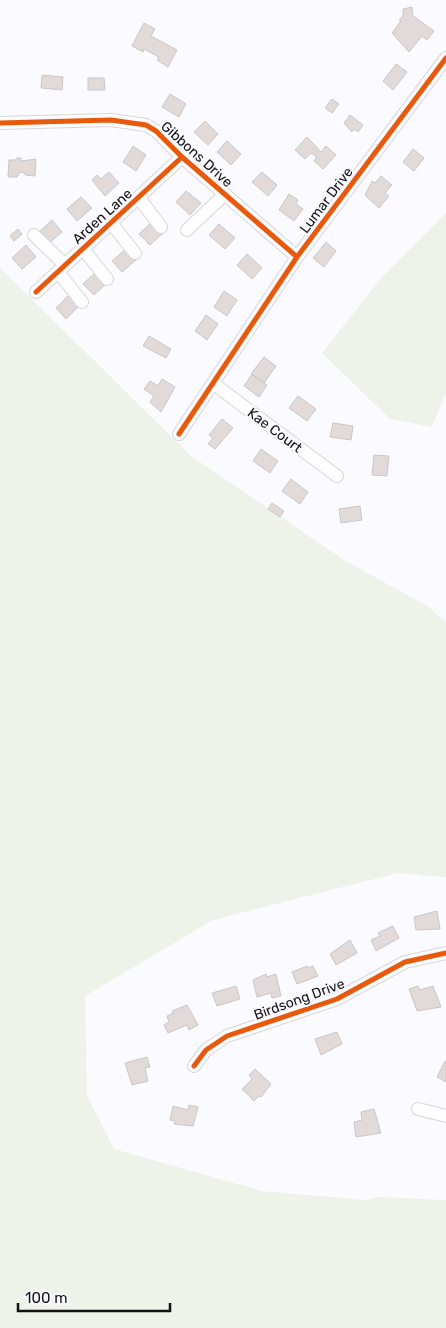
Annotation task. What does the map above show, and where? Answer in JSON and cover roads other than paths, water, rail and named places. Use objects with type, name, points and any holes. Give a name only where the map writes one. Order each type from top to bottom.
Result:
[{"type":"street","name":"Lumar Drive","points":[[179,434],[297,257],[446,58]]},
{"type":"street","name":"Gibbons Drive","points":[[0,123],[131,122],[146,126],[156,131],[182,157],[297,257]]},
{"type":"street","name":"Arden Lane","points":[[36,292],[182,157]]},
{"type":"street","points":[[187,230],[225,194]]},
{"type":"street","points":[[139,198],[161,227]]},
{"type":"street","points":[[111,224],[135,253]]},
{"type":"street","points":[[34,235],[61,269],[82,302]]},
{"type":"street","points":[[83,249],[107,279]]},
{"type":"street","name":"Kae Court","points":[[214,384],[337,476]]},
{"type":"street","name":"Birdsong Drive","points":[[194,1066],[206,1050],[227,1036],[337,999],[405,962],[446,953]]},
{"type":"street","points":[[418,1109],[446,1116]]}]
